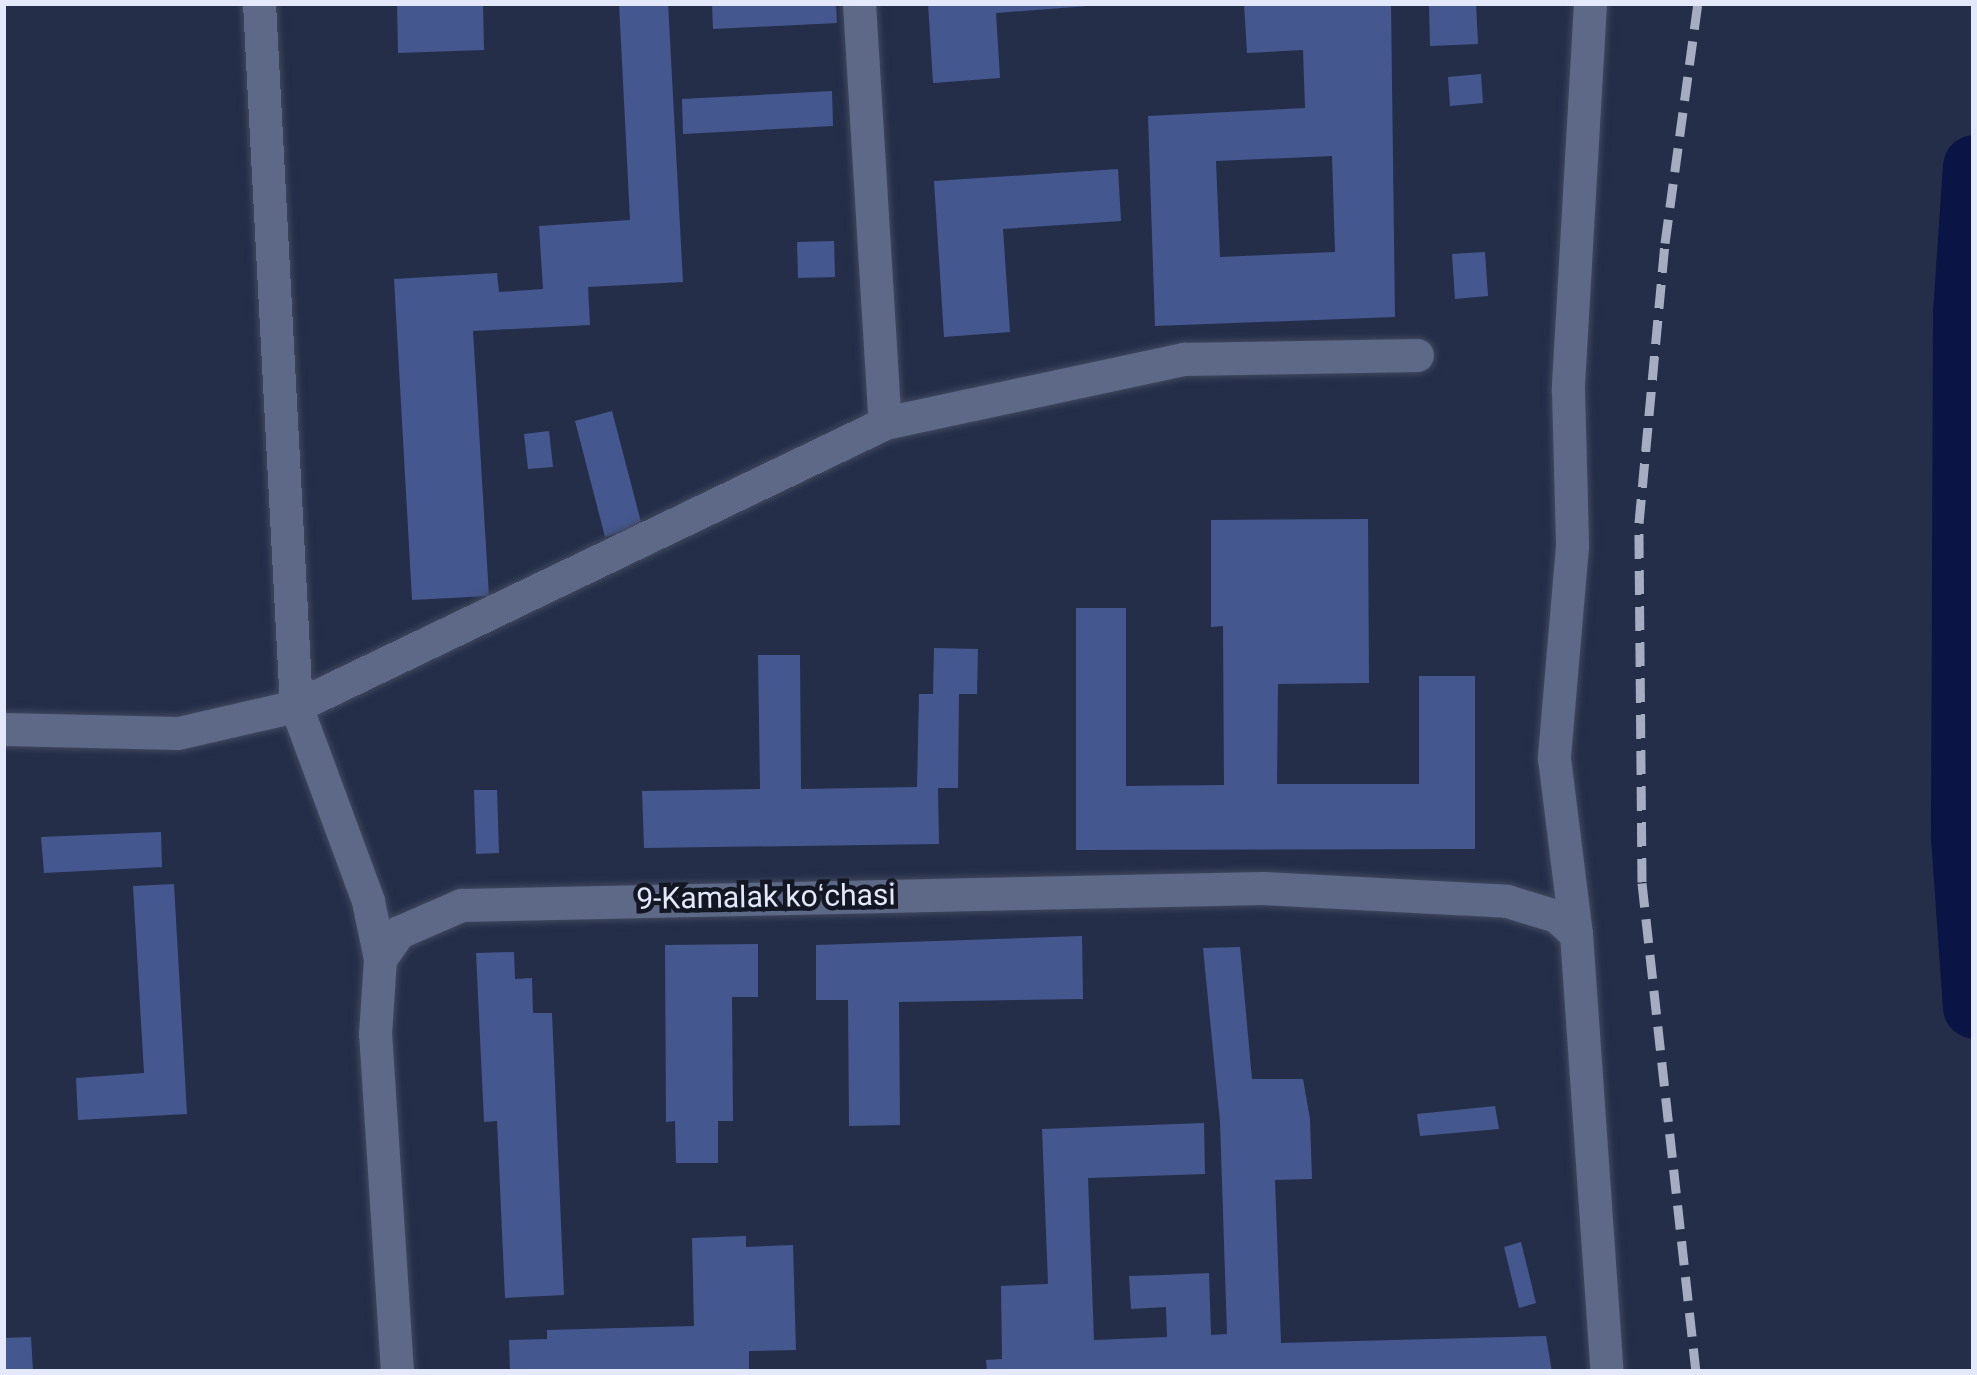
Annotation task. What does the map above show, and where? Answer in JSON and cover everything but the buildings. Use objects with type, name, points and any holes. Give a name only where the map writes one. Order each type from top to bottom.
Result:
[{"type":"street","points":[[260,3],[296,706],[368,902],[380,958],[375,1034],[397,1372]]},
{"type":"street","points":[[859,3],[884,423]]},
{"type":"street","points":[[1590,3],[1568,390],[1572,547],[1554,758],[1576,934],[1607,1372]]},
{"type":"street","points":[[3,729],[178,734],[296,706],[884,423],[1184,359],[1417,355]]},
{"type":"street","name":"9-Kamalak koʻchasi","points":[[380,958],[399,932],[461,905],[1098,890],[1487,898],[1538,908],[1576,934]]},
{"type":"waterway","points":[[1974,166],[1964,314],[1962,836],[1974,1007]]},
{"type":"railway","points":[[1696,1372],[1642,882],[1639,523],[1665,243],[1698,3]]}]
